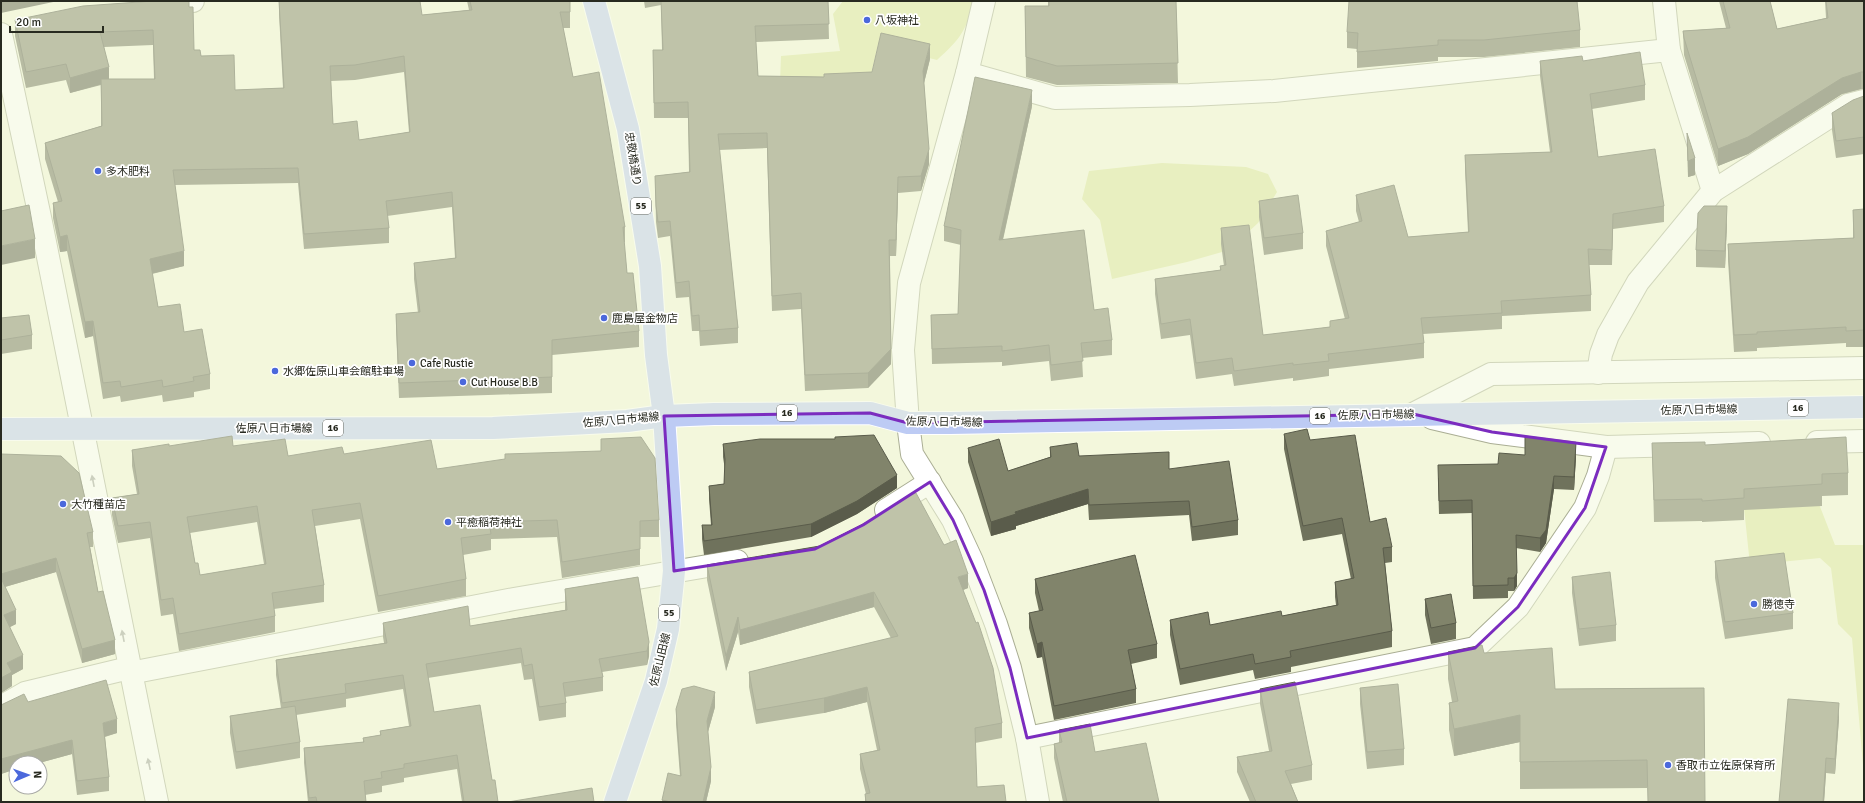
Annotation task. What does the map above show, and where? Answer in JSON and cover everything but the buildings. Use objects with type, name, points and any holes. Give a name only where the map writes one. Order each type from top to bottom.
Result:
[{"type":"main road","name":"忠敬橋通り","points":[[594,1],[628,129],[650,266],[656,355],[664,416]]},
{"type":"main road","name":"佐原八日市場線","points":[[1,429],[493,428],[627,421],[664,416],[870,413],[908,423],[1864,407]]},
{"type":"main road","name":"佐原山田線","points":[[615,802],[656,681],[668,629],[674,571],[664,416]]},
{"type":"street","points":[[141,5],[193,1]]},
{"type":"street","points":[[984,1],[967,73],[909,282],[904,350],[908,423],[912,454],[953,520],[984,590],[1010,668],[1027,738],[1038,802]]},
{"type":"street","points":[[1664,1],[1669,50],[1713,191]]},
{"type":"street","points":[[4,31],[157,802]]},
{"type":"street","points":[[967,73],[1056,98],[1190,95],[1274,91],[1669,50]]},
{"type":"street","points":[[1598,373],[1601,354],[1608,335],[1638,282],[1713,191],[1848,105],[1864,101]]},
{"type":"street","points":[[1413,414],[1491,374],[1864,368]]},
{"type":"street","points":[[1413,414],[1492,432],[1606,447],[1777,443]]},
{"type":"street","points":[[1800,442],[1864,441]]},
{"type":"street","points":[[1027,738],[1475,648],[1518,607],[1585,508],[1598,476],[1606,447]]},
{"type":"street","points":[[870,521],[930,482]]},
{"type":"street","points":[[1,707],[25,693],[130,670],[674,571],[760,558]]},
{"type":"highlighted area","points":[[870,413],[908,423],[1413,414],[1492,432],[1606,447],[1585,508],[1518,607],[1475,648],[1027,738],[1010,668],[984,590],[953,520],[930,482],[863,525],[815,549],[674,571],[664,416]]},
{"type":"green space","name":"八坂神社","points":[[843,1],[973,1],[965,28],[951,47],[937,60],[878,45],[870,79],[780,83],[781,56],[840,51],[833,14]]},
{"type":"green space","points":[[1162,163],[1246,167],[1268,174],[1277,192],[1258,223],[1229,250],[1187,262],[1112,279],[1100,220],[1082,199],[1089,171]]},
{"type":"green space","points":[[1817,499],[1835,545],[1864,545],[1864,777],[1852,638],[1838,624],[1831,568],[1820,558],[1750,565],[1744,508]]},
{"type":"place","name":"八坂神社","points":[[867,20]]},
{"type":"place","name":"多木肥料","points":[[98,171]]},
{"type":"place","name":"鹿島屋金物店","points":[[604,318]]},
{"type":"place","name":"Cafe Rustie","points":[[412,363]]},
{"type":"place","name":"水郷佐原山車会館駐車場","points":[[275,371]]},
{"type":"place","name":"Cut House B.B","points":[[463,382]]},
{"type":"place","name":"大竹種苗店","points":[[63,504]]},
{"type":"place","name":"平癒稲荷神社","points":[[448,522]]},
{"type":"place","name":"勝徳寺","points":[[1754,604]]},
{"type":"place","name":"香取市立佐原保育所","points":[[1668,765]]}]
